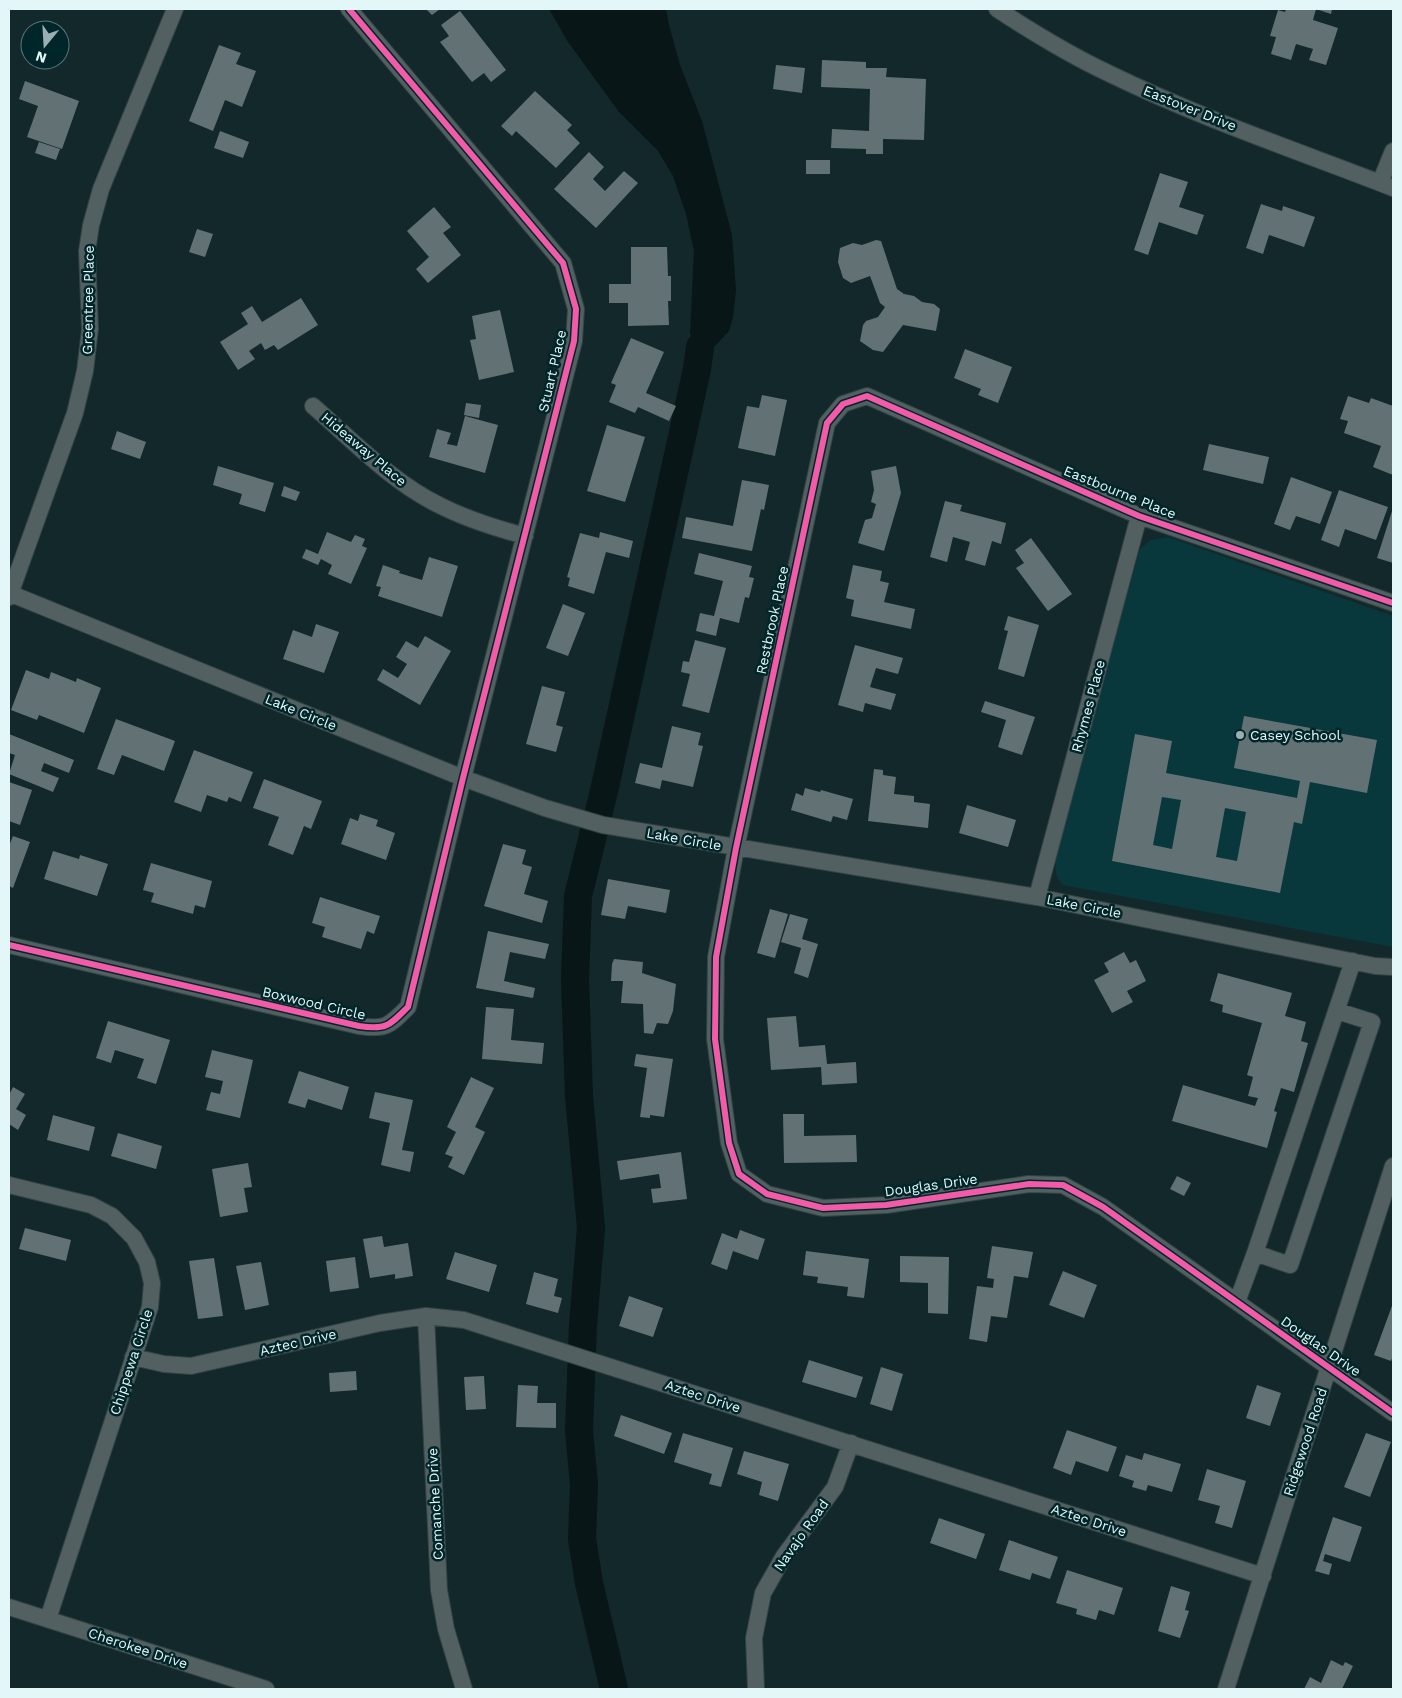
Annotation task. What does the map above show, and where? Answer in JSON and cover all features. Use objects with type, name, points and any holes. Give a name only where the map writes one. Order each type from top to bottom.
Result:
[{"type":"street","name":"Greentree Place","points":[[9,595],[75,413],[86,371],[90,329],[88,250],[91,225],[102,189],[175,9]]},
{"type":"street","name":"Stuart Place","points":[[349,9],[563,263],[576,309],[574,341],[463,778]]},
{"type":"street","name":"Eastover Drive","points":[[997,9],[1027,29],[1107,73],[1183,107],[1387,185]]},
{"type":"street","points":[[1387,185],[1393,151]]},
{"type":"street","name":"Eastbourne Place","points":[[843,404],[867,396],[1139,516],[1393,603]]},
{"type":"street","name":"Restbrook Place","points":[[736,848],[827,423],[843,404]]},
{"type":"street","name":"Hideaway Place","points":[[313,406],[391,475],[438,505],[482,524],[525,536]]},
{"type":"street","name":"Rhymes Place","points":[[1037,897],[1139,516]]},
{"type":"street","name":"Lake Circle","points":[[9,595],[463,778],[603,825],[1037,897],[1375,966],[1393,967]]},
{"type":"street","name":"Boxwood Circle","points":[[9,945],[377,1029],[392,1022],[408,1007],[463,778]]},
{"type":"street","name":"Douglas Drive","points":[[736,848],[716,957],[715,1039],[729,1143],[739,1174],[767,1194],[823,1208],[886,1205],[1029,1184],[1063,1185],[1103,1207],[1393,1413]]},
{"type":"street","points":[[1237,1302],[1353,961]]},
{"type":"street","points":[[1255,1253],[1290,1264],[1372,1022],[1337,1011]]},
{"type":"street","name":"Ridgewood Road","points":[[1226,1689],[1393,1166]]},
{"type":"street","name":"Chippewa Circle","points":[[9,1185],[91,1205],[112,1216],[134,1238],[148,1262],[152,1283],[150,1307],[48,1619]]},
{"type":"street","name":"Aztec Drive","points":[[133,1356],[164,1364],[191,1366],[380,1324],[426,1316],[464,1320],[1263,1576]]},
{"type":"street","name":"Comanche Drive","points":[[426,1316],[439,1590],[446,1629],[464,1689]]},
{"type":"street","name":"Navajo Road","points":[[756,1689],[754,1638],[763,1593],[784,1556],[834,1487],[851,1443]]},
{"type":"street","name":"Cherokee Drive","points":[[9,1607],[266,1689]]},
{"type":"shaded area","points":[[549,9],[666,9],[680,65],[702,121],[732,235],[736,291],[733,317],[729,331],[715,346],[700,347],[690,334],[694,251],[686,214],[673,176],[658,151],[619,112],[568,42]]},
{"type":"shaded area","name":"Casey School","points":[[1168,537],[1393,616],[1393,947],[1063,885],[1057,877],[1054,855],[1140,549],[1151,540]]},
{"type":"building","points":[[426,9],[440,9],[432,15]]},
{"type":"building","points":[[1286,9],[1316,9],[1313,20],[1338,28],[1326,65],[1309,60],[1313,49],[1296,44],[1291,60],[1271,54],[1276,37],[1270,36],[1278,10],[1285,12]]},
{"type":"building","points":[[1316,9],[1332,9],[1331,14]]},
{"type":"building","points":[[460,11],[506,70],[491,82],[484,73],[472,82],[440,42],[449,36],[441,25]]},
{"type":"building","points":[[219,45],[241,53],[236,64],[256,71],[242,107],[225,100],[213,131],[189,121]]},
{"type":"building","points":[[822,60],[866,62],[866,68],[887,68],[886,77],[926,79],[924,140],[883,139],[883,154],[866,154],[866,149],[831,148],[832,129],[869,131],[870,89],[821,87]]},
{"type":"building","points":[[776,65],[805,68],[802,93],[773,89]]},
{"type":"building","points":[[25,81],[79,101],[62,149],[27,137],[38,106],[19,99]]},
{"type":"building","points":[[535,91],[572,125],[567,130],[580,143],[556,168],[516,131],[512,136],[501,126]]},
{"type":"building","points":[[220,131],[249,142],[243,158],[214,148]]},
{"type":"building","points":[[39,142],[60,149],[56,160],[35,153]]},
{"type":"building","points":[[589,152],[604,167],[593,179],[605,191],[624,171],[638,183],[596,228],[554,189]]},
{"type":"building","points":[[806,160],[830,160],[830,174],[806,174]]},
{"type":"building","points":[[1160,173],[1188,182],[1179,207],[1204,215],[1197,235],[1159,222],[1148,255],[1134,250]]},
{"type":"building","points":[[1261,204],[1282,211],[1283,206],[1315,217],[1304,247],[1269,235],[1263,254],[1246,248]]},
{"type":"building","points":[[434,207],[451,227],[443,233],[461,255],[428,283],[416,269],[429,257],[407,231]]},
{"type":"building","points":[[197,229],[213,234],[205,257],[189,252]]},
{"type":"building","points":[[876,240],[881,241],[897,289],[904,294],[914,296],[922,302],[934,304],[940,309],[936,331],[903,325],[883,352],[873,350],[860,341],[863,325],[866,321],[878,317],[885,307],[880,303],[870,276],[851,283],[843,278],[838,262],[840,248],[853,243],[862,245]]},
{"type":"building","points":[[631,247],[667,247],[668,276],[671,276],[671,301],[668,301],[669,325],[628,326],[628,303],[609,303],[609,284],[631,284]]},
{"type":"building","points":[[301,298],[318,325],[278,350],[274,345],[265,350],[261,343],[249,351],[255,359],[238,370],[220,342],[248,324],[241,313],[252,306],[262,322]]},
{"type":"building","points":[[500,310],[514,372],[479,380],[470,340],[476,339],[472,316]]},
{"type":"building","points":[[631,338],[664,352],[646,393],[676,406],[669,421],[638,407],[635,413],[609,402],[616,385],[611,383]]},
{"type":"building","points":[[965,349],[1012,367],[998,403],[978,395],[981,389],[954,378]]},
{"type":"building","points":[[762,395],[787,400],[775,456],[738,448],[747,406],[759,408]]},
{"type":"building","points":[[1348,396],[1369,403],[1371,398],[1393,406],[1393,475],[1373,467],[1381,446],[1344,433],[1348,421],[1340,419]]},
{"type":"building","points":[[466,403],[481,405],[479,418],[464,415]]},
{"type":"building","points":[[465,416],[498,425],[485,473],[429,457],[437,429],[451,433],[447,444],[457,446]]},
{"type":"building","points":[[607,425],[645,437],[625,502],[587,491]]},
{"type":"building","points":[[117,431],[146,442],[140,459],[111,449]]},
{"type":"building","points":[[1209,444],[1269,457],[1263,484],[1203,470]]},
{"type":"building","points":[[218,466],[274,483],[265,512],[239,504],[242,494],[213,485]]},
{"type":"building","points":[[896,466],[901,493],[884,551],[858,543],[865,520],[872,518],[876,504],[871,502],[874,490],[871,471]]},
{"type":"building","points":[[1291,477],[1332,492],[1320,524],[1296,516],[1290,530],[1274,524]]},
{"type":"building","points":[[742,480],[769,485],[764,510],[761,509],[752,551],[682,538],[686,517],[733,526]]},
{"type":"building","points":[[284,486],[300,492],[296,501],[281,496]]},
{"type":"building","points":[[1339,490],[1388,507],[1376,540],[1345,529],[1339,547],[1321,540]]},
{"type":"building","points":[[945,501],[962,505],[960,511],[1006,523],[1001,544],[992,541],[985,566],[965,560],[970,542],[953,537],[947,562],[930,557]]},
{"type":"building","points":[[1393,508],[1393,563],[1377,558]]},
{"type":"building","points":[[327,532],[351,542],[355,535],[365,539],[362,546],[367,548],[351,584],[328,574],[332,565],[321,559],[318,565],[302,558],[306,549],[318,554]]},
{"type":"building","points":[[600,532],[633,541],[629,558],[606,552],[594,594],[568,586],[570,578],[567,577],[580,533],[599,538]]},
{"type":"building","points":[[1031,538],[1072,594],[1048,611],[1016,568],[1024,563],[1015,550]]},
{"type":"building","points":[[699,553],[752,566],[749,577],[754,578],[749,598],[745,597],[739,623],[720,618],[716,636],[696,631],[700,613],[714,616],[723,581],[694,574]]},
{"type":"building","points":[[429,557],[458,566],[442,617],[378,596],[381,587],[376,586],[383,565],[400,571],[399,573],[422,580]]},
{"type":"building","points":[[853,565],[882,571],[880,581],[889,583],[884,602],[915,609],[911,629],[851,616],[854,600],[846,598]]},
{"type":"building","points":[[563,604],[585,613],[568,656],[546,648]]},
{"type":"building","points":[[1008,616],[1039,625],[1024,677],[998,669],[1008,631],[1004,630]]},
{"type":"building","points":[[316,624],[339,632],[324,673],[283,659],[293,630],[312,637]]},
{"type":"building","points":[[425,636],[451,651],[420,705],[377,680],[383,669],[398,678],[407,664],[396,657],[406,641],[418,648]]},
{"type":"building","points":[[695,640],[726,648],[709,713],[682,706],[690,674],[681,672],[683,661],[689,662]]},
{"type":"building","points":[[855,645],[903,658],[898,674],[876,668],[870,687],[896,694],[891,710],[865,703],[863,712],[838,705]]},
{"type":"building","points":[[26,670],[49,679],[51,672],[76,682],[77,678],[101,688],[84,733],[39,715],[37,720],[11,710]]},
{"type":"building","points":[[542,686],[565,692],[556,725],[563,727],[556,752],[526,744]]},
{"type":"building","points":[[985,701],[1035,717],[1022,755],[998,747],[1006,720],[981,712]]},
{"type":"building","points":[[1244,716],[1377,740],[1367,793],[1310,782],[1302,824],[1294,822],[1280,893],[1112,861],[1135,734],[1172,741],[1166,773],[1297,798],[1300,781],[1234,768]],"holes":[[[1162,797],[1181,800],[1172,849],[1153,845]],[[1225,808],[1246,812],[1237,861],[1216,857]]]},
{"type":"building","points":[[116,719],[175,741],[164,771],[122,755],[114,775],[97,769]]},
{"type":"building","points":[[672,726],[701,733],[698,745],[703,746],[693,787],[662,780],[660,789],[635,783],[640,763],[662,768]]},
{"type":"building","points":[[9,734],[74,760],[69,773],[44,763],[41,771],[59,778],[53,792],[9,774],[15,755],[9,753]]},
{"type":"building","points":[[194,750],[253,772],[241,802],[229,797],[227,802],[207,795],[201,812],[174,802]]},
{"type":"building","points":[[874,769],[883,770],[883,775],[896,777],[894,794],[914,796],[914,802],[930,804],[928,828],[868,821]]},
{"type":"building","points":[[264,779],[322,801],[311,829],[304,826],[293,855],[268,845],[279,817],[253,808]]},
{"type":"building","points":[[9,782],[32,790],[20,825],[9,821]]},
{"type":"building","points":[[805,788],[820,792],[821,790],[853,799],[847,820],[833,816],[831,822],[791,810],[796,793],[803,796]]},
{"type":"building","points":[[967,805],[1016,820],[1008,847],[959,833]]},
{"type":"building","points":[[360,814],[378,820],[376,826],[395,833],[386,860],[341,844],[350,818],[358,821]]},
{"type":"building","points":[[13,836],[30,842],[13,888],[9,886],[9,846]]},
{"type":"building","points":[[503,844],[526,850],[522,864],[532,867],[524,894],[548,901],[542,923],[484,906]]},
{"type":"building","points":[[53,851],[79,859],[80,855],[108,864],[97,896],[44,879]]},
{"type":"building","points":[[151,863],[212,881],[205,908],[195,905],[193,914],[151,902],[154,893],[143,890]]},
{"type":"building","points":[[608,879],[670,890],[666,913],[628,906],[625,919],[601,915]]},
{"type":"building","points":[[320,897],[380,916],[374,934],[367,931],[361,949],[322,937],[325,927],[312,923]]},
{"type":"building","points":[[770,909],[788,914],[775,958],[757,953]]},
{"type":"building","points":[[790,914],[808,919],[802,939],[818,944],[808,978],[794,973],[801,948],[781,942]]},
{"type":"building","points":[[488,931],[549,944],[545,959],[510,952],[504,981],[535,988],[533,998],[476,988]]},
{"type":"building","points":[[1124,952],[1130,963],[1136,960],[1146,981],[1127,991],[1133,1002],[1112,1013],[1094,980],[1109,972],[1104,963]]},
{"type":"building","points":[[614,959],[643,962],[642,973],[676,984],[673,1011],[668,1024],[657,1023],[653,1034],[644,1033],[643,1004],[621,1003],[623,981],[611,981]]},
{"type":"building","points":[[1218,973],[1292,993],[1285,1016],[1306,1022],[1301,1041],[1308,1043],[1294,1092],[1281,1088],[1274,1111],[1277,1112],[1267,1148],[1172,1121],[1183,1085],[1255,1106],[1258,1098],[1248,1096],[1253,1077],[1247,1075],[1262,1023],[1222,1012],[1223,1005],[1210,1001]]},
{"type":"building","points":[[486,1007],[514,1009],[511,1040],[544,1043],[542,1064],[482,1059]]},
{"type":"building","points":[[796,1016],[799,1047],[825,1045],[827,1064],[856,1062],[857,1083],[822,1085],[821,1067],[771,1070],[767,1018]]},
{"type":"building","points":[[108,1021],[170,1040],[156,1084],[137,1078],[144,1059],[115,1050],[111,1063],[96,1058]]},
{"type":"building","points":[[212,1050],[253,1060],[240,1118],[206,1110],[211,1092],[220,1094],[223,1081],[205,1077]]},
{"type":"building","points":[[636,1054],[673,1059],[664,1117],[650,1115],[650,1118],[640,1117],[647,1068],[634,1066]]},
{"type":"building","points":[[299,1071],[349,1087],[342,1110],[308,1099],[305,1108],[288,1103]]},
{"type":"building","points":[[471,1077],[494,1088],[475,1127],[485,1132],[464,1175],[448,1167],[453,1157],[445,1154],[456,1132],[447,1127]]},
{"type":"building","points":[[13,1087],[25,1094],[16,1109],[26,1115],[18,1130],[9,1124],[9,1095]]},
{"type":"building","points":[[375,1092],[413,1100],[402,1150],[414,1152],[410,1172],[381,1165],[390,1123],[369,1118]]},
{"type":"building","points":[[783,1114],[804,1114],[804,1136],[856,1135],[857,1162],[784,1163]]},
{"type":"building","points":[[53,1115],[95,1127],[89,1151],[47,1140]]},
{"type":"building","points":[[118,1133],[162,1146],[156,1169],[111,1156]]},
{"type":"building","points":[[681,1152],[687,1199],[653,1203],[651,1189],[661,1188],[659,1174],[620,1180],[617,1161]]},
{"type":"building","points":[[248,1163],[252,1187],[244,1188],[248,1212],[220,1217],[212,1169]]},
{"type":"building","points":[[1177,1176],[1191,1183],[1184,1196],[1170,1189]]},
{"type":"building","points":[[25,1228],[71,1240],[66,1261],[19,1249]]},
{"type":"building","points":[[740,1230],[765,1239],[758,1260],[733,1251],[727,1270],[711,1264],[722,1233],[737,1239]]},
{"type":"building","points":[[382,1236],[384,1247],[408,1243],[413,1276],[395,1279],[395,1274],[370,1278],[363,1239]]},
{"type":"building","points":[[992,1246],[1033,1252],[1028,1278],[1014,1276],[1007,1318],[991,1316],[987,1342],[969,1339],[977,1286],[993,1288],[994,1279],[987,1278]]},
{"type":"building","points":[[806,1251],[869,1259],[864,1298],[847,1296],[848,1287],[817,1283],[818,1277],[803,1275]]},
{"type":"building","points":[[455,1252],[497,1265],[489,1292],[446,1279]]},
{"type":"building","points":[[900,1256],[949,1257],[948,1314],[928,1313],[928,1283],[900,1282]]},
{"type":"building","points":[[355,1257],[359,1288],[330,1292],[326,1261]]},
{"type":"building","points":[[214,1258],[223,1316],[198,1319],[189,1261]]},
{"type":"building","points":[[261,1262],[269,1305],[245,1310],[236,1266]]},
{"type":"building","points":[[1063,1271],[1097,1285],[1084,1318],[1049,1305]]},
{"type":"building","points":[[534,1272],[558,1279],[554,1296],[562,1298],[558,1313],[526,1304]]},
{"type":"building","points":[[629,1296],[663,1308],[653,1337],[619,1326]]},
{"type":"building","points":[[1393,1303],[1393,1356],[1391,1361],[1374,1355]]},
{"type":"building","points":[[809,1360],[863,1377],[856,1398],[802,1382]]},
{"type":"building","points":[[881,1367],[903,1374],[892,1411],[870,1404]]},
{"type":"building","points":[[356,1371],[357,1390],[330,1392],[329,1373]]},
{"type":"building","points":[[484,1376],[486,1409],[466,1410],[464,1377]]},
{"type":"building","points":[[518,1385],[538,1386],[537,1403],[556,1403],[556,1428],[516,1427]]},
{"type":"building","points":[[1257,1385],[1281,1393],[1270,1426],[1246,1418]]},
{"type":"building","points":[[621,1415],[672,1433],[664,1454],[614,1436]]},
{"type":"building","points":[[1067,1430],[1117,1447],[1108,1472],[1076,1461],[1071,1475],[1053,1468]]},
{"type":"building","points":[[683,1433],[733,1448],[721,1487],[709,1484],[712,1474],[674,1462]]},
{"type":"building","points":[[1366,1433],[1391,1442],[1370,1497],[1344,1487]]},
{"type":"building","points":[[744,1451],[789,1464],[778,1501],[759,1495],[762,1482],[737,1474]]},
{"type":"building","points":[[1144,1453],[1181,1464],[1172,1492],[1148,1485],[1146,1491],[1132,1487],[1134,1481],[1119,1476],[1126,1455],[1142,1460]]},
{"type":"building","points":[[1207,1469],[1246,1481],[1232,1528],[1215,1523],[1220,1506],[1198,1500]]},
{"type":"building","points":[[1333,1517],[1362,1527],[1350,1562],[1325,1554],[1323,1561],[1332,1564],[1329,1575],[1315,1571]]},
{"type":"building","points":[[939,1518],[985,1534],[976,1559],[930,1543]]},
{"type":"building","points":[[1009,1540],[1058,1557],[1050,1579],[1032,1573],[1030,1580],[999,1570]]},
{"type":"building","points":[[1067,1570],[1123,1588],[1114,1615],[1099,1610],[1096,1620],[1076,1614],[1077,1609],[1056,1603]]},
{"type":"building","points":[[1171,1586],[1190,1592],[1185,1610],[1189,1611],[1180,1638],[1158,1631]]},
{"type":"building","points":[[1331,1660],[1343,1666],[1345,1662],[1353,1666],[1342,1689],[1304,1689],[1310,1677],[1321,1683]]},
{"type":"waterway","points":[[614,1689],[589,1583],[582,1539],[584,1485],[579,1431],[583,1325],[591,1228],[579,1096],[575,979],[578,896],[604,791],[697,369],[700,347]]},
{"type":"cycle path","points":[[9,945],[359,1026],[381,1027],[396,1019],[408,1007],[463,778],[574,341],[576,309],[563,263],[349,9]]},
{"type":"cycle path","points":[[1393,603],[1139,516],[867,396],[843,404],[827,423],[736,848],[716,957],[715,1039],[729,1143],[739,1174],[767,1194],[823,1208],[886,1205],[1029,1184],[1063,1185],[1103,1207],[1393,1413]]},
{"type":"place","name":"Casey School","points":[[1240,735]]}]
